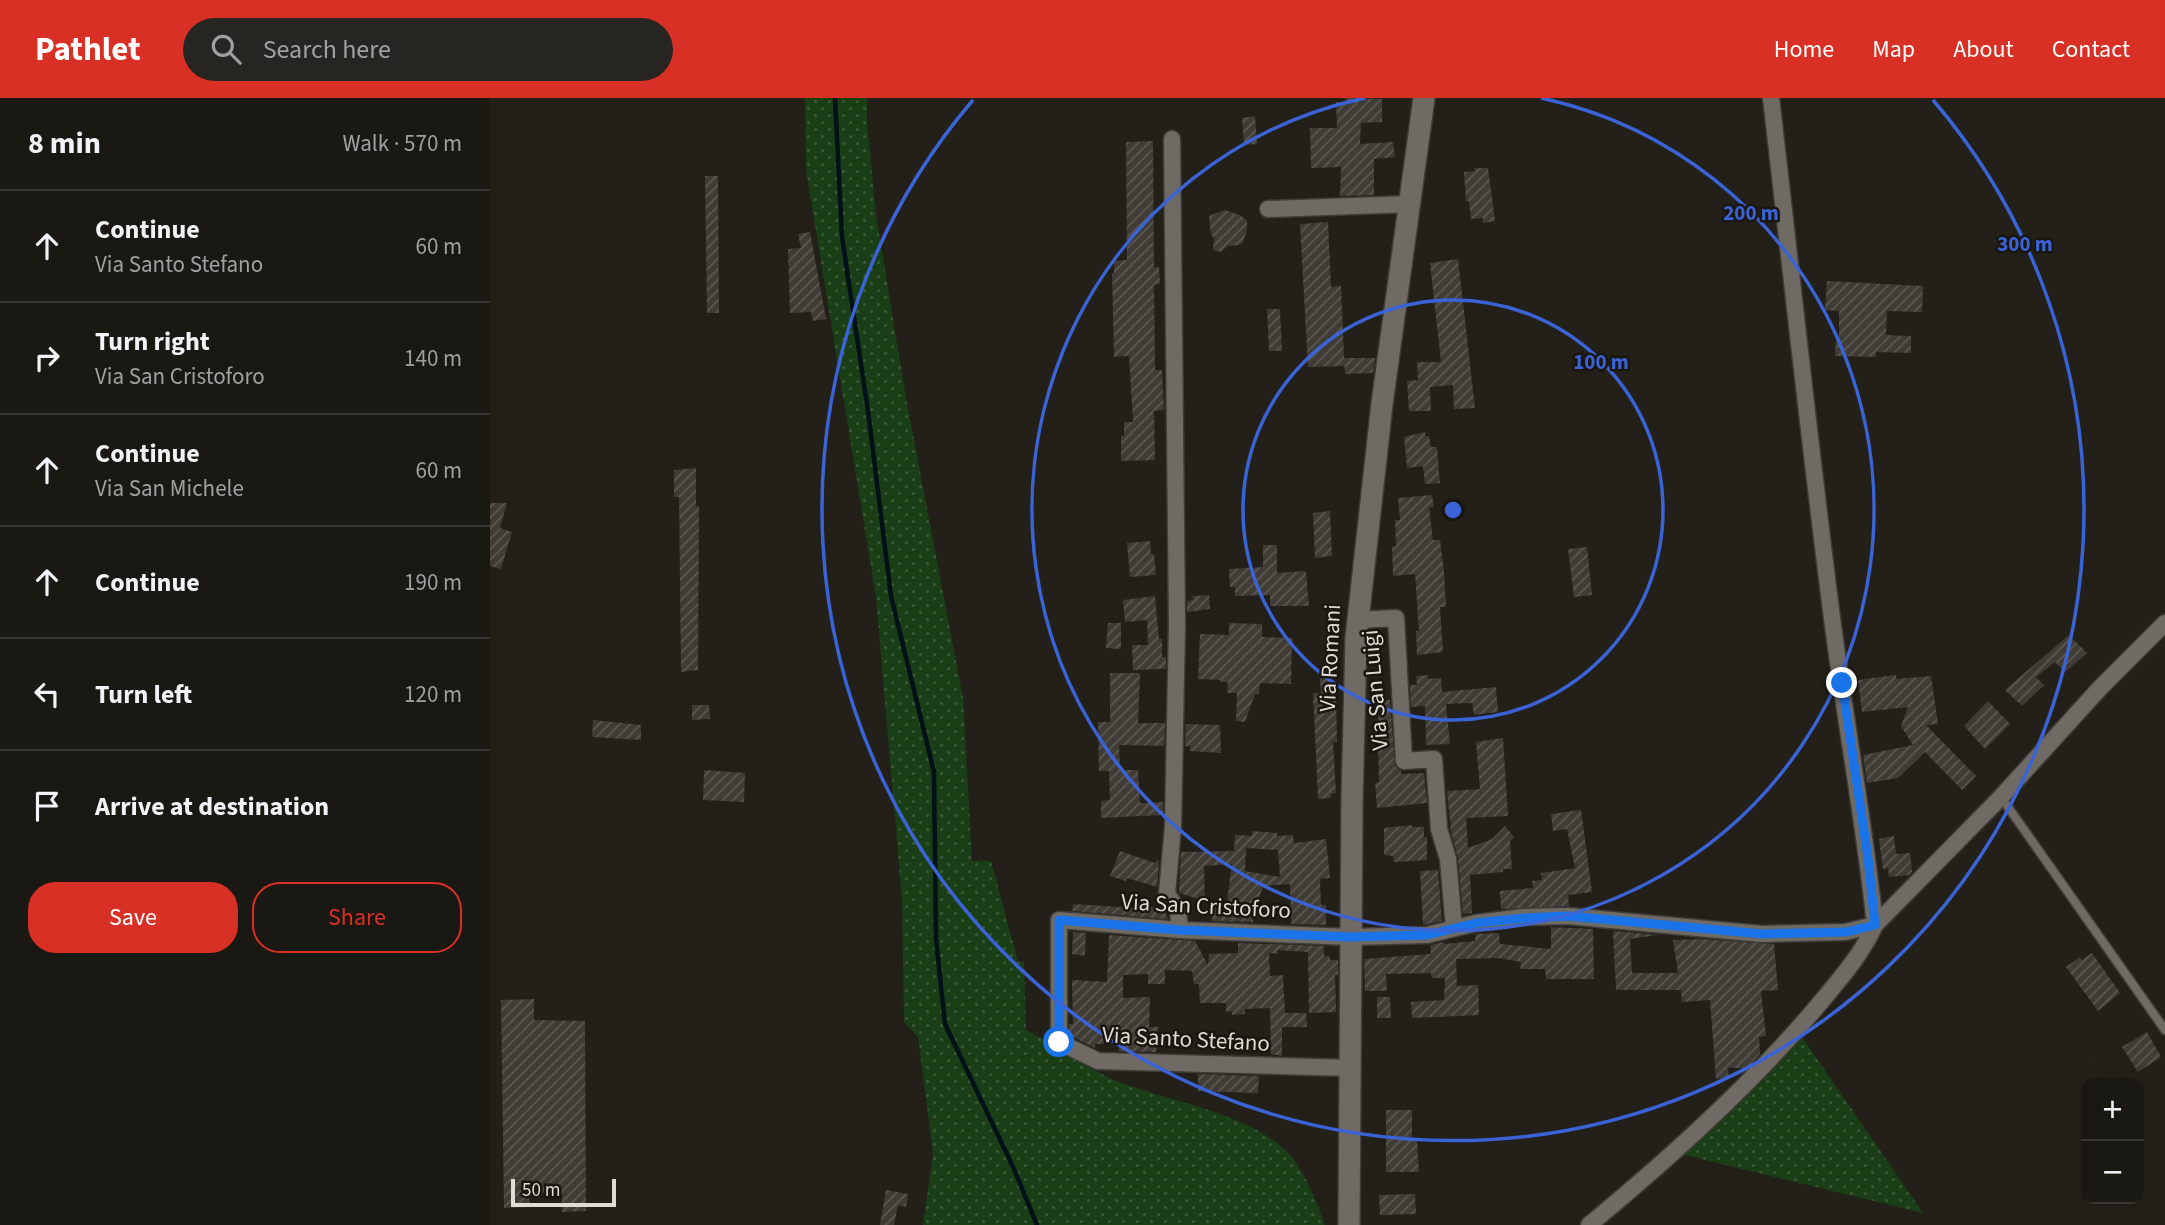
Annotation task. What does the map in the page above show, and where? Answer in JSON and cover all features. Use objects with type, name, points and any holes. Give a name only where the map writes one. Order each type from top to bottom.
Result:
[{"type":"street","name":"Via Romani","points":[[1349,1225],[1353,677],[1382,404],[1424,98]]},
{"type":"street","points":[[1771,98],[1803,389],[1875,925]]},
{"type":"street","points":[[1172,139],[1177,625],[1173,826],[1167,894],[1178,910],[1180,930]]},
{"type":"street","points":[[1268,209],[1410,204]]},
{"type":"street","name":"Via San Luigi","points":[[1357,620],[1396,618],[1404,761],[1434,759],[1439,830],[1448,859],[1454,928]]},
{"type":"street","points":[[1589,1225],[1741,1091],[1835,986],[1869,940],[1875,925],[2001,797],[2100,688],[2165,623]]},
{"type":"street","name":"Via San Cristoforo","points":[[1059,920],[1180,930],[1350,937],[1427,935],[1476,923],[1568,916],[1762,934],[1846,932],[1875,925]]},
{"type":"street","name":"Via Santo Stefano","points":[[1059,920],[1059,1042],[1098,1061],[1351,1069]]},
{"type":"lane","points":[[2001,797],[2165,1030]]},
{"type":"green space","points":[[805,98],[867,98],[876,215],[906,398],[963,698],[972,861],[991,861],[1018,962],[1024,961],[1026,1030],[1119,1082],[1204,1108],[1265,1135],[1290,1154],[1296,1163],[1313,1194],[1325,1225],[923,1225],[933,1153],[918,1037],[904,1022],[902,900],[876,597],[806,170]]},
{"type":"green space","points":[[1802,1037],[1923,1213],[1681,1154],[1756,1085]]},
{"type":"building","points":[[1345,98],[1382,99],[1382,122],[1361,123],[1360,144],[1393,142],[1395,157],[1374,159],[1374,195],[1340,196],[1341,167],[1311,168],[1310,128],[1337,128],[1336,102],[1346,102]]},
{"type":"building","points":[[1255,116],[1257,144],[1244,145],[1242,118]]},
{"type":"building","points":[[1153,141],[1154,267],[1159,267],[1160,284],[1154,285],[1155,370],[1162,370],[1164,410],[1154,411],[1155,460],[1121,461],[1124,422],[1133,422],[1129,356],[1114,357],[1112,274],[1114,261],[1127,260],[1126,142]]},
{"type":"building","points":[[1474,168],[1488,168],[1495,221],[1483,223],[1483,218],[1471,219],[1469,201],[1466,201],[1464,172],[1475,171]]},
{"type":"building","points":[[705,176],[718,176],[719,313],[707,313]]},
{"type":"building","points":[[1225,210],[1240,215],[1247,221],[1247,230],[1243,242],[1228,246],[1221,252],[1213,250],[1214,238],[1211,235],[1209,216]]},
{"type":"building","points":[[1328,222],[1331,287],[1341,286],[1344,358],[1375,358],[1373,373],[1345,374],[1344,362],[1344,366],[1308,367],[1300,224]]},
{"type":"building","points":[[810,232],[826,319],[813,321],[811,312],[790,313],[788,249],[801,248],[798,234]]},
{"type":"building","points":[[1458,259],[1475,408],[1454,409],[1453,385],[1430,387],[1431,411],[1409,411],[1407,381],[1418,380],[1417,362],[1441,362],[1430,263]]},
{"type":"building","points":[[1827,281],[1923,286],[1922,312],[1887,311],[1886,335],[1911,336],[1911,353],[1876,352],[1876,357],[1835,356],[1836,340],[1839,340],[1839,311],[1825,310]]},
{"type":"building","points":[[1267,309],[1280,309],[1282,351],[1269,351]]},
{"type":"building","points":[[1425,432],[1425,436],[1429,436],[1431,447],[1437,447],[1440,483],[1425,484],[1423,466],[1407,468],[1404,437]]},
{"type":"building","points":[[696,468],[696,506],[699,506],[698,670],[681,672],[679,497],[674,497],[674,470]]},
{"type":"building","points":[[1432,495],[1434,507],[1429,507],[1433,540],[1440,540],[1444,571],[1446,607],[1440,607],[1443,652],[1417,655],[1416,631],[1419,631],[1415,574],[1393,576],[1392,547],[1396,546],[1395,520],[1400,520],[1398,498]]},
{"type":"building","points":[[490,503],[507,503],[500,528],[512,532],[501,569],[490,566]]},
{"type":"building","points":[[1330,511],[1332,556],[1315,558],[1313,513]]},
{"type":"building","points":[[1150,541],[1156,575],[1130,577],[1127,543]]},
{"type":"building","points":[[1263,545],[1277,545],[1277,573],[1306,571],[1309,606],[1270,606],[1270,595],[1235,596],[1235,587],[1230,587],[1229,569],[1263,567]]},
{"type":"building","points":[[1587,547],[1592,595],[1574,597],[1568,549]]},
{"type":"building","points":[[1209,595],[1210,609],[1187,612],[1187,601],[1193,600],[1192,596]]},
{"type":"building","points":[[1155,596],[1159,639],[1162,639],[1162,657],[1166,657],[1166,669],[1133,670],[1132,645],[1148,645],[1147,620],[1125,622],[1123,600]]},
{"type":"building","points":[[1108,623],[1121,623],[1121,649],[1106,648]]},
{"type":"building","points":[[1229,623],[1262,624],[1262,637],[1292,638],[1291,684],[1260,683],[1259,694],[1255,694],[1245,722],[1236,721],[1237,693],[1227,693],[1228,682],[1198,679],[1200,634],[1229,635]]},
{"type":"building","points":[[2069,635],[2087,653],[2065,672],[2055,662],[2036,677],[2044,685],[2022,706],[2005,690]]},
{"type":"building","points":[[1331,667],[1333,692],[1336,692],[1337,742],[1333,742],[1336,793],[1331,794],[1331,798],[1318,799],[1313,693],[1321,693],[1319,668]]},
{"type":"building","points":[[1110,673],[1140,673],[1138,723],[1165,723],[1164,746],[1119,745],[1120,770],[1138,770],[1140,803],[1163,802],[1163,815],[1101,818],[1101,801],[1110,800],[1109,771],[1099,771],[1098,722],[1110,722]]},
{"type":"building","points":[[1428,675],[1428,679],[1441,678],[1442,692],[1496,687],[1498,712],[1474,715],[1472,703],[1446,704],[1450,744],[1426,745],[1425,706],[1411,707],[1410,685],[1417,685],[1416,676]]},
{"type":"building","points":[[1896,675],[1896,679],[1931,676],[1938,724],[1926,725],[1976,776],[1962,790],[1925,752],[1898,778],[1867,783],[1863,755],[1913,745],[1901,726],[1908,707],[1862,712],[1858,680]]},
{"type":"building","points":[[1390,700],[1395,766],[1401,774],[1424,773],[1427,803],[1377,808],[1375,783],[1379,782],[1380,742],[1377,701]]},
{"type":"building","points":[[1988,701],[2010,724],[1985,749],[1964,726]]},
{"type":"building","points":[[692,705],[709,705],[710,719],[692,720]]},
{"type":"building","points":[[593,720],[641,725],[641,740],[592,737]]},
{"type":"building","points":[[1186,724],[1220,725],[1221,753],[1190,751],[1190,746],[1185,746]]},
{"type":"building","points":[[1503,738],[1508,816],[1466,818],[1468,848],[1492,839],[1505,826],[1514,837],[1510,841],[1512,869],[1470,875],[1472,913],[1463,914],[1458,858],[1451,832],[1447,791],[1480,789],[1476,742]]},
{"type":"building","points":[[704,770],[745,773],[744,802],[703,800]]},
{"type":"building","points":[[1581,810],[1592,892],[1568,895],[1569,906],[1501,909],[1500,891],[1533,888],[1532,881],[1542,880],[1541,873],[1575,868],[1567,829],[1553,831],[1551,814]]},
{"type":"building","points":[[1412,825],[1424,827],[1427,860],[1394,862],[1393,856],[1384,855],[1384,828]]},
{"type":"building","points":[[1252,831],[1277,833],[1277,836],[1293,835],[1294,843],[1326,839],[1330,878],[1320,879],[1321,905],[1326,905],[1326,925],[1291,924],[1290,884],[1263,886],[1256,908],[1254,907],[1253,922],[1212,921],[1214,908],[1226,908],[1232,864],[1204,866],[1205,901],[1179,893],[1181,852],[1234,851],[1235,835],[1252,836]],"holes":[[[1246,848],[1278,850],[1280,877],[1245,871]]]},
{"type":"building","points":[[1894,836],[1896,854],[1910,853],[1912,872],[1909,875],[1889,877],[1888,868],[1883,869],[1879,839]]},
{"type":"building","points":[[1120,851],[1155,863],[1159,861],[1157,887],[1110,876]]},
{"type":"building","points":[[1438,870],[1442,921],[1423,925],[1420,871]]},
{"type":"building","points":[[1073,904],[1163,907],[1168,919],[1072,911]]},
{"type":"building","points":[[1551,927],[1593,929],[1594,979],[1546,979],[1545,969],[1520,969],[1521,962],[1499,958],[1456,959],[1457,986],[1478,985],[1479,1015],[1412,1018],[1411,1002],[1444,1000],[1445,978],[1432,978],[1431,973],[1386,974],[1387,991],[1365,991],[1364,959],[1431,954],[1430,945],[1475,941],[1476,934],[1499,933],[1500,944],[1551,949]]},
{"type":"building","points":[[1613,931],[1658,935],[1630,939],[1632,973],[1678,973],[1673,940],[1701,939],[1774,944],[1778,990],[1761,991],[1766,1036],[1759,1037],[1760,1054],[1747,1068],[1728,1068],[1729,1078],[1716,1079],[1710,1000],[1682,1002],[1681,990],[1616,990]]},
{"type":"building","points":[[1073,932],[1086,933],[1085,956],[1072,954]]},
{"type":"building","points":[[1109,935],[1195,941],[1208,965],[1209,954],[1238,953],[1238,943],[1324,946],[1324,956],[1330,956],[1330,960],[1338,960],[1338,975],[1335,975],[1336,1012],[1309,1013],[1308,952],[1277,950],[1278,954],[1269,953],[1270,976],[1283,975],[1285,1013],[1306,1013],[1307,1027],[1282,1027],[1282,1056],[1271,1054],[1270,1008],[1245,1009],[1245,1014],[1232,1015],[1232,1011],[1226,1012],[1226,1003],[1200,1003],[1199,984],[1194,984],[1192,971],[1165,970],[1165,984],[1148,984],[1148,974],[1123,975],[1123,998],[1150,997],[1149,1027],[1158,1027],[1156,1052],[1118,1051],[1121,1043],[1095,1044],[1095,1048],[1069,1035],[1069,1024],[1073,1024],[1072,980],[1107,982]]},
{"type":"building","points":[[2092,953],[2120,993],[2098,1011],[2066,967],[2080,957],[2082,960]]},
{"type":"building","points":[[1377,997],[1390,997],[1391,1018],[1377,1018]]},
{"type":"building","points":[[534,999],[534,1020],[585,1021],[586,1211],[562,1212],[562,1194],[544,1193],[529,1193],[530,1207],[504,1208],[501,1000]]},
{"type":"building","points":[[2147,1032],[2161,1057],[2138,1072],[2122,1047]]},
{"type":"building","points":[[1198,1074],[1259,1076],[1258,1093],[1198,1091]]},
{"type":"building","points":[[1386,1110],[1412,1110],[1412,1138],[1417,1138],[1419,1172],[1386,1172]]},
{"type":"building","points":[[886,1190],[908,1194],[906,1207],[898,1205],[894,1225],[880,1225]]},
{"type":"building","points":[[1415,1194],[1416,1214],[1380,1215],[1379,1195]]},
{"type":"waterway","points":[[835,98],[842,237],[868,411],[891,596],[934,772],[936,939],[945,1024],[1014,1169],[1037,1225]]},
{"type":"route","points":[[1059,1042],[1059,920],[1141,928],[1350,937],[1427,935],[1476,923],[1568,916],[1762,934],[1846,932],[1875,925],[1868,858],[1842,683]]}]
